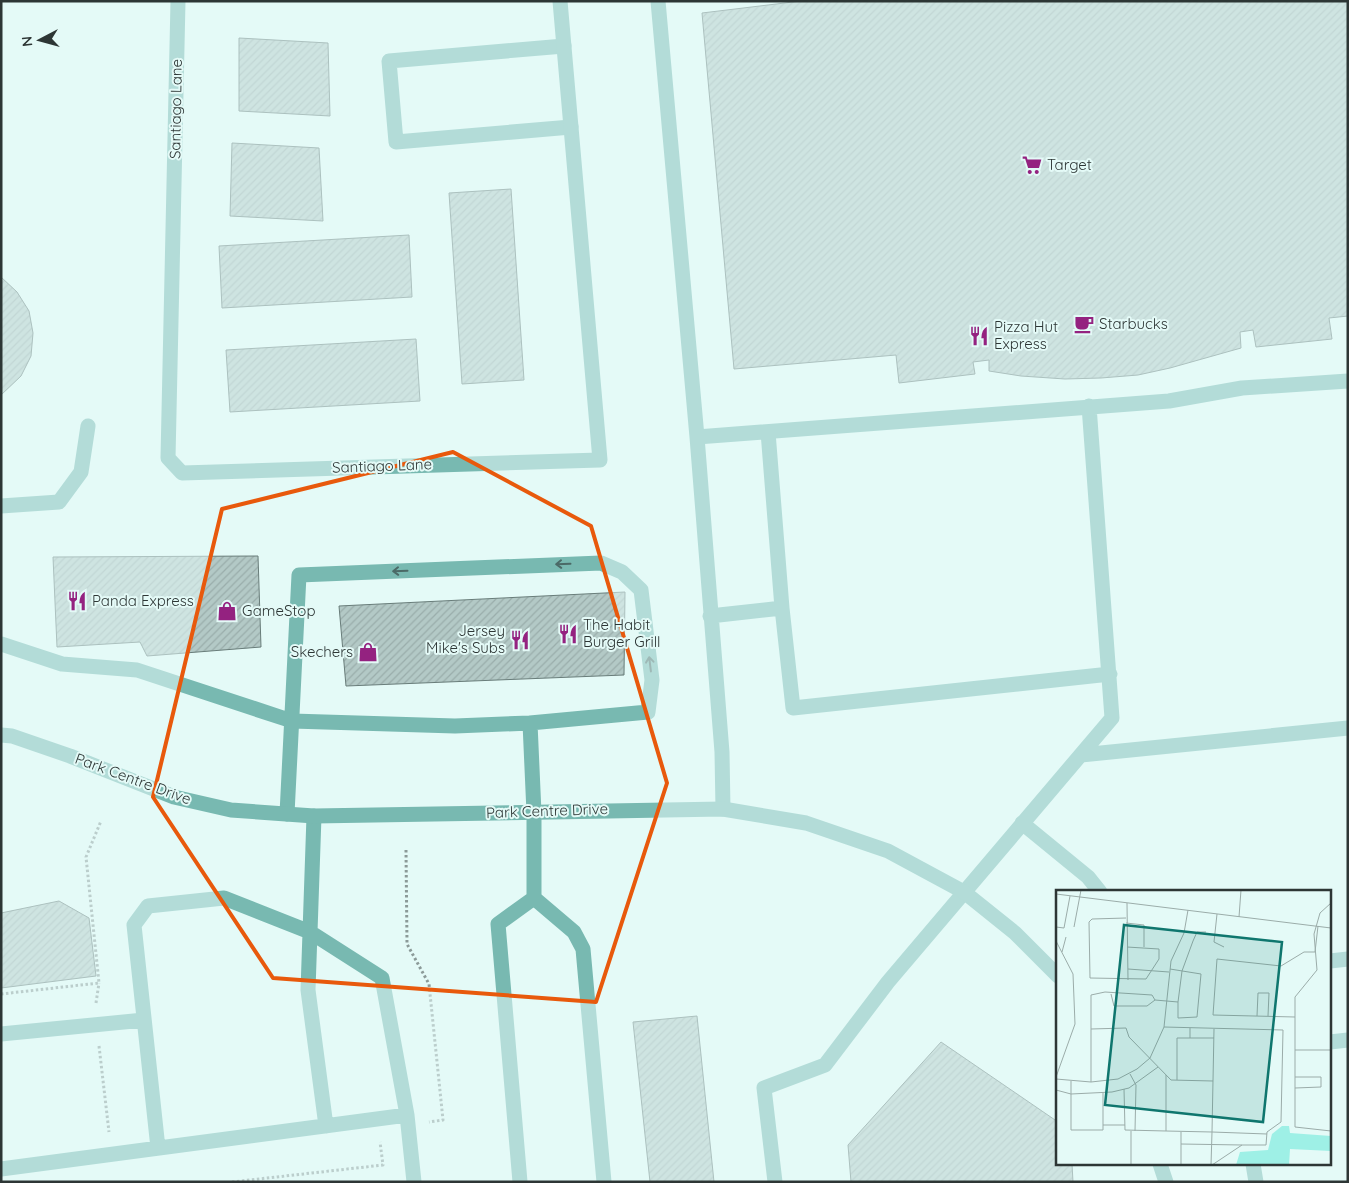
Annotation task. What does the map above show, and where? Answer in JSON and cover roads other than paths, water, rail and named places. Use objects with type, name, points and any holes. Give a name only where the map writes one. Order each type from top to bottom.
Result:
[{"type":"street","name":"Santiago Lane","points":[[178,1],[168,458],[182,473],[600,460],[560,1]]},
{"type":"street","points":[[658,1],[697,437],[722,752],[723,809]]},
{"type":"street","points":[[564,46],[389,61],[396,142],[571,127]]},
{"type":"street","points":[[697,437],[1169,401],[1242,388],[1348,381]]},
{"type":"street","points":[[775,1182],[764,1088],[825,1065],[888,982],[1112,718],[1089,406]]},
{"type":"street","points":[[1,506],[59,502],[81,472],[88,426]]},
{"type":"street","points":[[768,432],[782,608],[793,708],[1110,674]]},
{"type":"street","points":[[1,644],[62,664],[137,670],[292,721],[455,726],[530,723],[648,712],[652,680],[641,590],[622,572],[601,562],[299,575],[292,721],[288,814]]},
{"type":"street","points":[[710,616],[782,608]]},
{"type":"street","points":[[530,723],[534,812],[534,898],[574,932],[583,949],[604,1182]]},
{"type":"street","points":[[1081,755],[1348,728]]},
{"type":"street","name":"Park Centre Drive","points":[[1,734],[70,756],[174,797],[231,810],[314,816],[723,809],[815,826],[888,851],[964,892],[1015,933],[1056,974]]},
{"type":"street","points":[[314,816],[308,990],[326,1126]]},
{"type":"street","points":[[1022,823],[1088,877],[1098,890]]},
{"type":"street","points":[[158,1148],[134,925],[148,906],[224,898],[310,932],[382,978],[407,1115],[414,1182]]},
{"type":"street","points":[[520,1182],[498,924],[534,898]]},
{"type":"street","points":[[1332,960],[1348,959]]},
{"type":"street","points":[[1,1034],[144,1020]]},
{"type":"street","points":[[1332,1042],[1348,1040]]},
{"type":"street","points":[[1,1169],[407,1115]]},
{"type":"street","points":[[1161,1166],[1166,1182]]},
{"type":"street","points":[[1253,1166],[1256,1182]]},
{"type":"place","name":"Target","points":[[1032,165]]},
{"type":"place","name":"Starbucks","points":[[1084,324]]},
{"type":"place","name":"Pizza Hut Express","points":[[979,336]]},
{"type":"place","name":"Panda Express","points":[[77,601]]},
{"type":"place","name":"GameStop","points":[[227,611]]},
{"type":"place","name":"The Habit Burger Grill","points":[[568,634]]},
{"type":"place","name":"Jersey Mike's Subs","points":[[520,640]]},
{"type":"place","name":"Skechers","points":[[368,652]]}]
